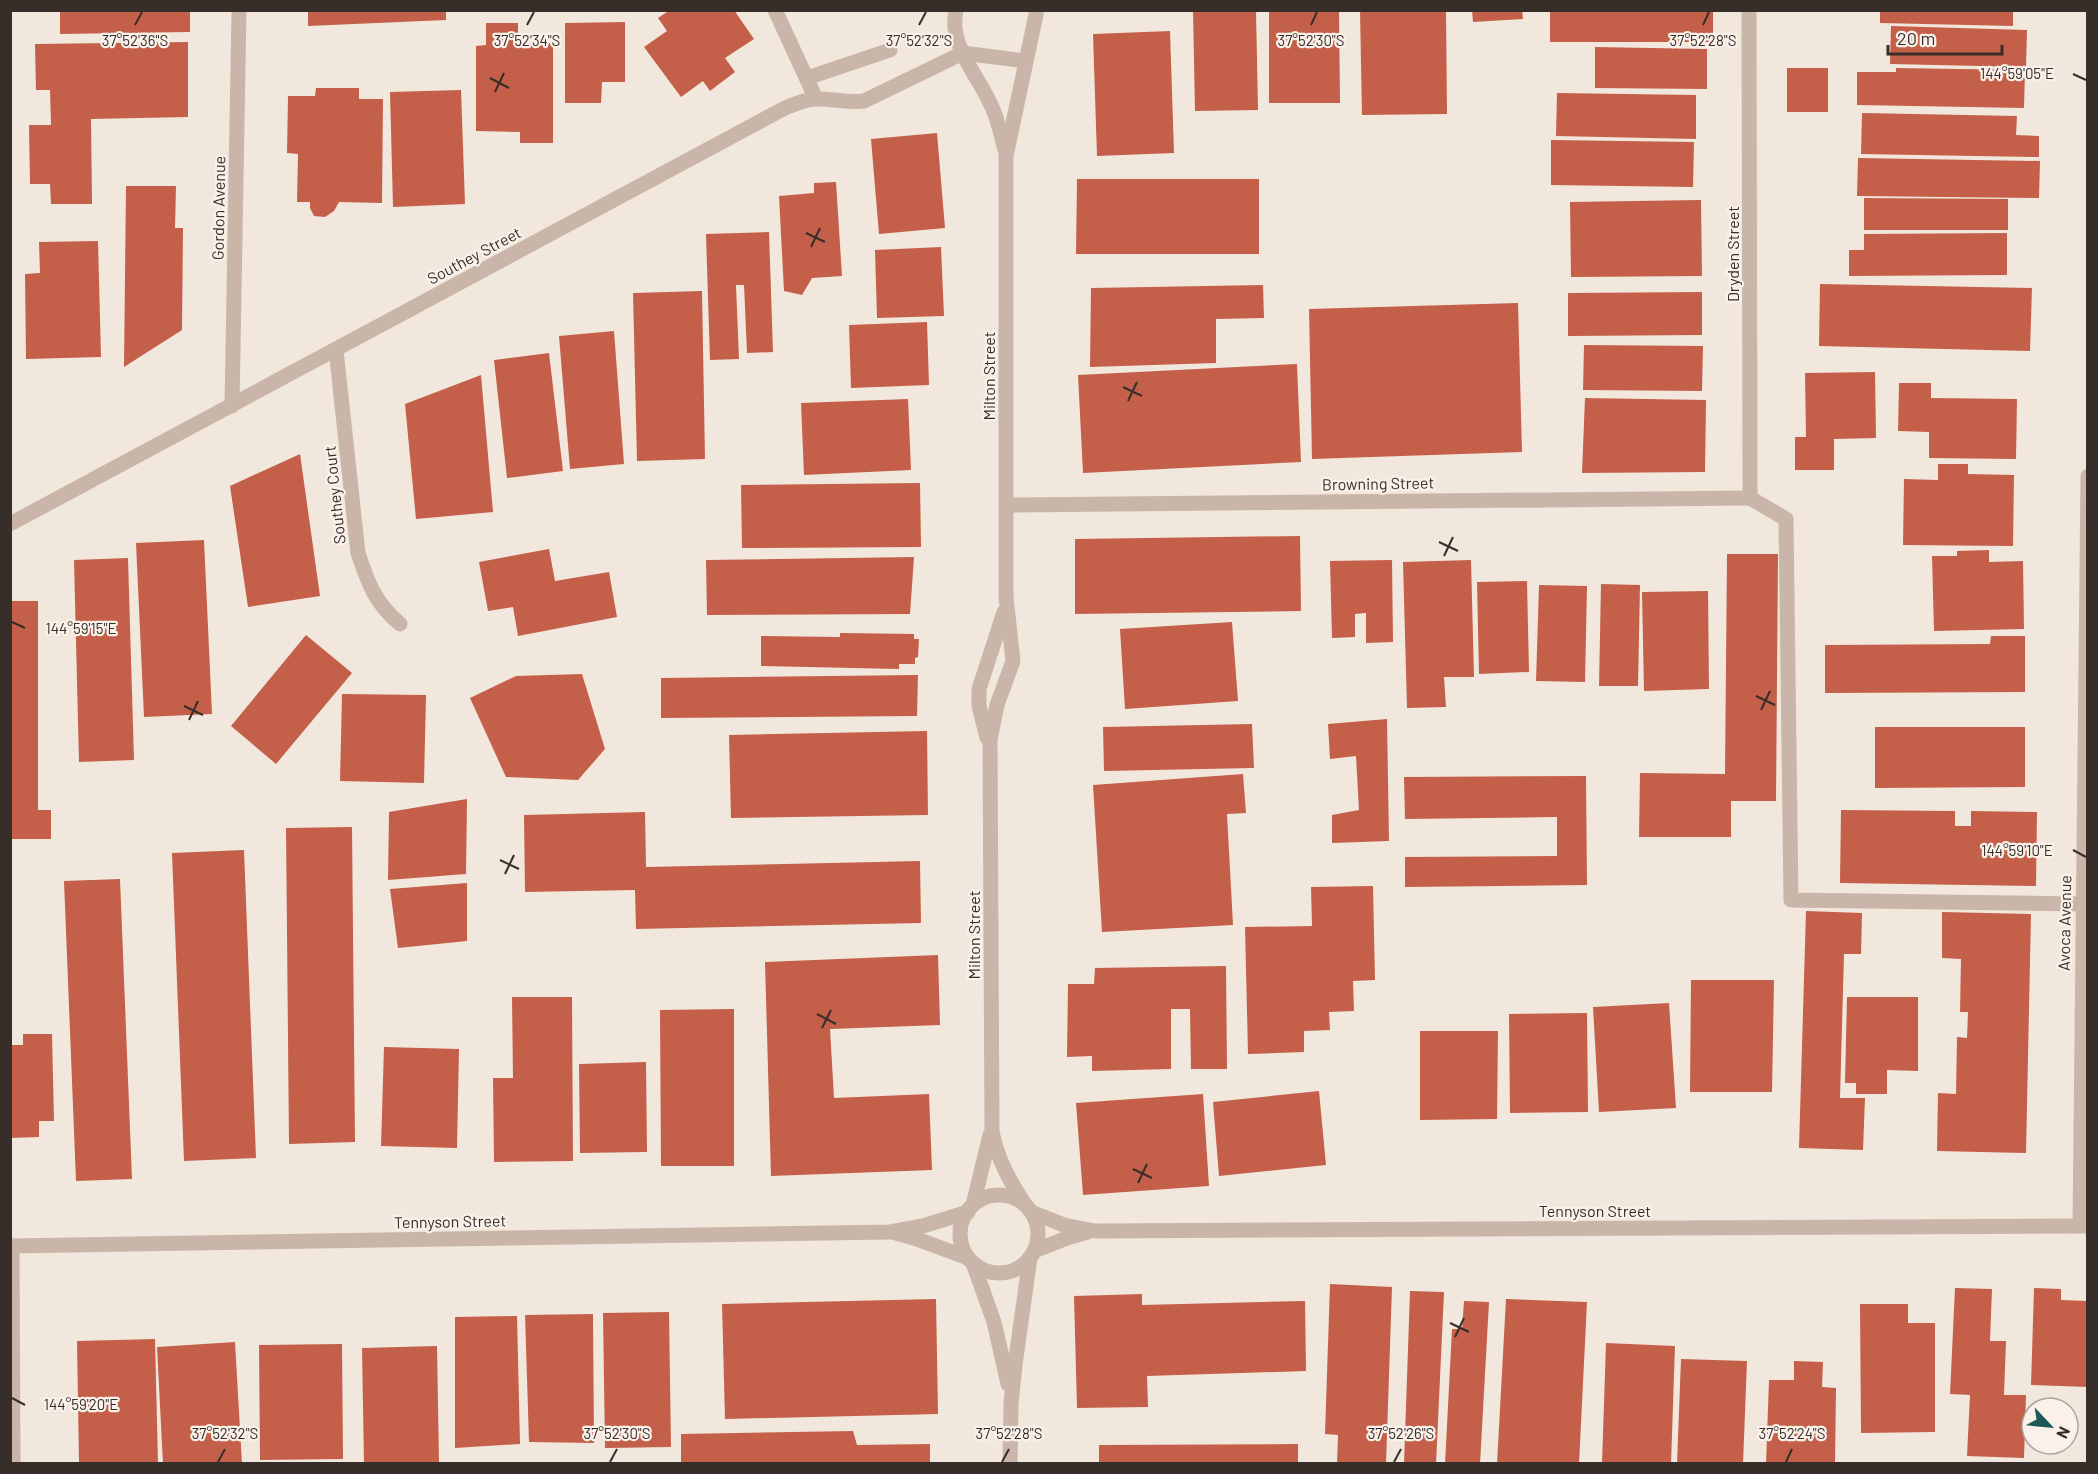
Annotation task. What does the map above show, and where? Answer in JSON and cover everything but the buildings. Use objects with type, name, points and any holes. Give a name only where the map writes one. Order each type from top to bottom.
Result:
[{"type":"street","name":"Gordon Avenue","points":[[232,406],[239,10]]},
{"type":"street","points":[[775,10],[816,99]]},
{"type":"street","name":"Milton Street","points":[[956,10],[955,33],[995,113],[1006,156]]},
{"type":"street","name":"Milton Street","points":[[1028,1209],[1007,1176],[992,1132],[990,750],[992,723],[1013,656],[1006,597],[1006,156],[1037,10]]},
{"type":"street","name":"Dryden Street","points":[[1749,10],[1750,498]]},
{"type":"street","points":[[807,78],[890,50]]},
{"type":"street","name":"Southey Street","points":[[10,524],[785,108],[816,99],[864,101],[963,53]]},
{"type":"street","points":[[963,53],[1026,61]]},
{"type":"street","name":"Southey Court","points":[[336,350],[358,553],[366,578],[384,610],[400,624]]},
{"type":"street","name":"Avoca Avenue","points":[[2084,1226],[2082,904],[2088,476]]},
{"type":"street","points":[[1750,498],[1786,519],[1791,900],[2082,904]]},
{"type":"street","name":"Browning Street","points":[[1006,505],[1750,498]]},
{"type":"street","name":"Milton Street","points":[[990,750],[980,713],[978,695],[1003,619],[1006,597]]},
{"type":"street","name":"Milton Street","points":[[971,1208],[988,1150],[992,1120]]},
{"type":"street","points":[[1010,1464],[1011,1404],[1032,1254],[1038,1235],[1035,1219],[1028,1209],[1012,1197],[996,1196],[980,1201],[971,1208],[961,1227],[960,1235],[961,1243],[971,1260],[994,1322],[1011,1404]]},
{"type":"street","name":"Tennyson Street","points":[[11,1246],[890,1232],[916,1227],[971,1208]]},
{"type":"street","name":"Tennyson Street","points":[[1028,1209],[1072,1228],[1102,1231],[2084,1226]]},
{"type":"street","name":"Tennyson Street","points":[[1032,1254],[1077,1235],[1102,1231]]},
{"type":"street","name":"Tennyson Street","points":[[890,1232],[917,1239],[971,1260]]},
{"type":"street","points":[[11,1246],[13,1464]]},
{"type":"street","points":[[971,1260],[987,1271],[1003,1273],[1018,1268],[1032,1254]]}]
